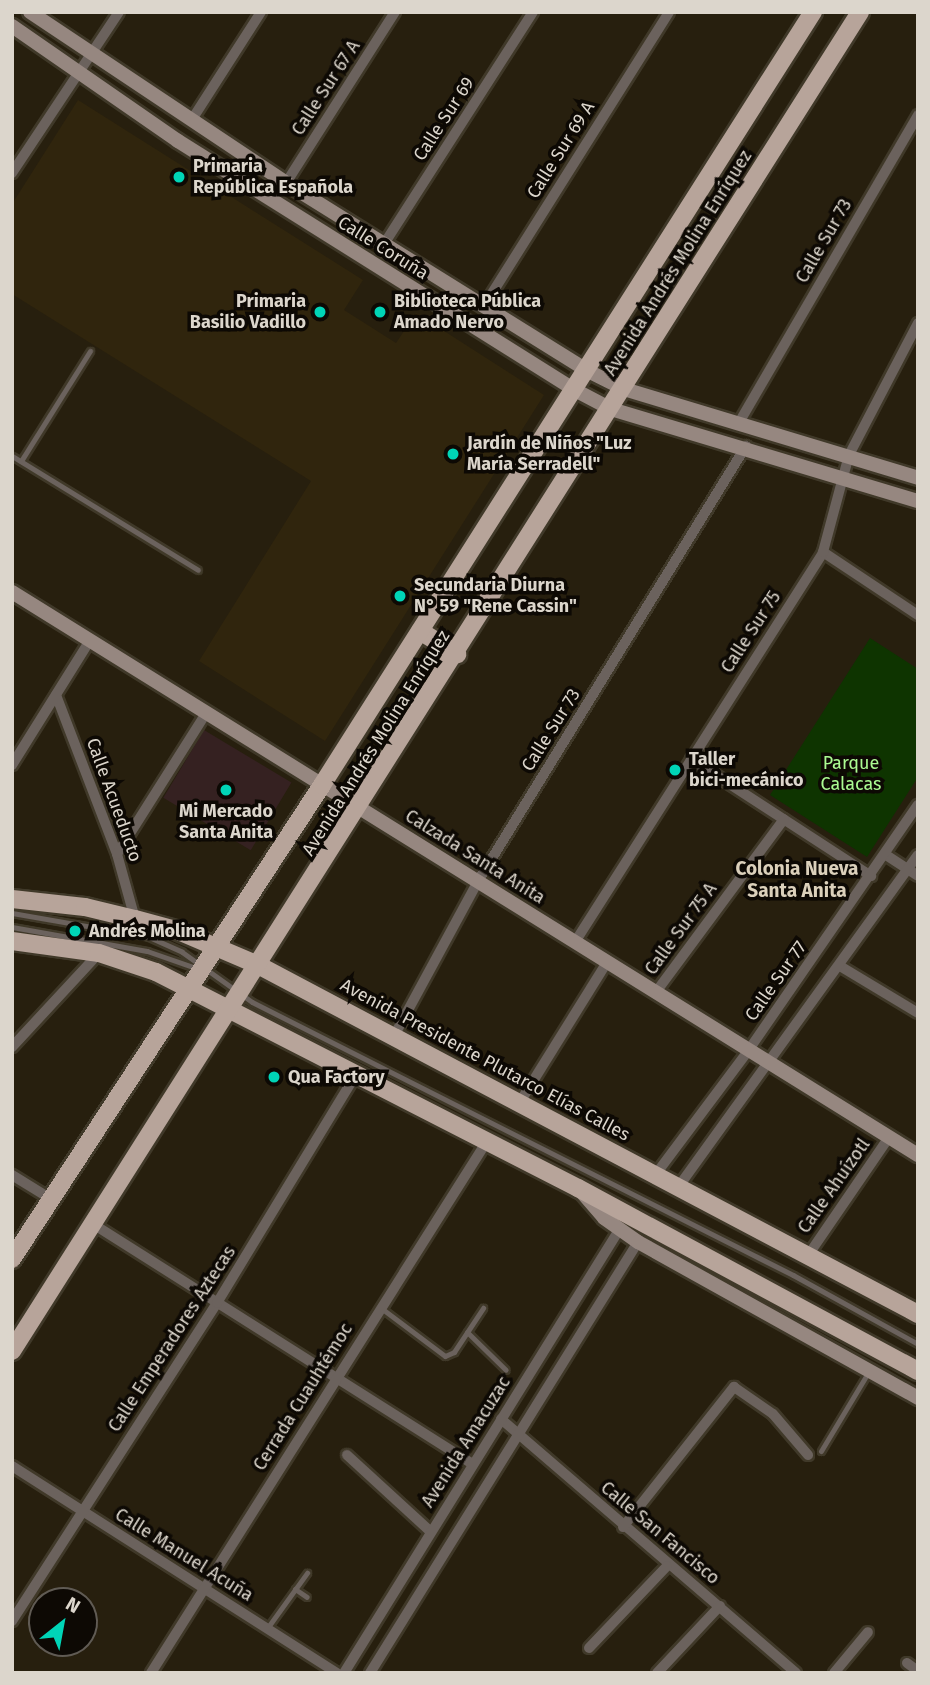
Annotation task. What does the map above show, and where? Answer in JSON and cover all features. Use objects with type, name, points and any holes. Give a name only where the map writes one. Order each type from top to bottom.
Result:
[{"type":"main road","name":"Avenida Andrés Molina Enríquez","points":[[12,1259],[218,947],[813,12]]},
{"type":"main road","name":"Avenida Andrés Molina Enríquez","points":[[12,1351],[360,808],[860,12]]},
{"type":"main road","points":[[420,631],[457,654]]},
{"type":"main road","name":"Avenida Presidente Plutarco Elías Calles","points":[[12,899],[85,907],[135,919],[218,947],[258,965],[918,1314]]},
{"type":"main road","points":[[12,941],[99,953],[190,989],[235,1001],[357,1073],[578,1188],[918,1371]]},
{"type":"street","name":"Calle Coruña","points":[[30,12],[91,56],[286,183],[586,370],[624,389],[740,421],[918,478]]},
{"type":"street","points":[[12,173],[119,12]]},
{"type":"street","points":[[191,121],[261,12]]},
{"type":"street","name":"Calle Sur 67 A","points":[[286,183],[395,12]]},
{"type":"street","name":"Calle Sur 69","points":[[384,244],[533,12]]},
{"type":"street","name":"Calle Sur 69 A","points":[[484,306],[668,12]]},
{"type":"street","name":"Calle Coruña","points":[[12,26],[178,141],[573,389],[611,409],[746,446],[918,501]]},
{"type":"street","name":"Calle Sur 73","points":[[740,421],[918,115]]},
{"type":"street","name":"Calle Sur 75","points":[[575,942],[823,552],[849,455],[918,323]]},
{"type":"street","name":"Calle Sur 73","points":[[394,1036],[478,881],[746,446]]},
{"type":"street","points":[[823,552],[918,615]]},
{"type":"street","name":"Calzada Santa Anita","points":[[12,592],[918,1155]]},
{"type":"street","points":[[12,765],[90,640]]},
{"type":"street","name":"Calle Acueducto","points":[[56,695],[117,855],[135,919]]},
{"type":"street","points":[[117,855],[206,713]]},
{"type":"street","points":[[691,759],[871,876]]},
{"type":"street","name":"Calle Sur 77","points":[[656,1174],[748,1051],[886,855],[918,805]]},
{"type":"street","name":"Calle Sur 75 A","points":[[656,992],[784,819]]},
{"type":"street","points":[[886,855],[913,873]]},
{"type":"street","points":[[679,1186],[840,966],[913,873],[918,855]]},
{"type":"street","points":[[12,1047],[99,953]]},
{"type":"street","points":[[520,1102],[607,962]]},
{"type":"street","points":[[840,966],[918,1013]]},
{"type":"street","name":"Calle Emperadores Aztecas","points":[[12,1621],[217,1303],[357,1073]]},
{"type":"street","name":"Calle Ahuízotl","points":[[809,1254],[889,1138]]},
{"type":"street","name":"Cerrada Cuauhtémoc","points":[[151,1673],[487,1141]]},
{"type":"street","points":[[12,1175],[51,1199]]},
{"type":"street","points":[[578,1188],[619,1230],[638,1242],[918,1398]]},
{"type":"street","points":[[12,1244],[38,1219]]},
{"type":"street","points":[[93,1224],[472,1464]]},
{"type":"street","name":"Avenida Amacuzac","points":[[344,1673],[619,1230]]},
{"type":"street","points":[[370,1673],[638,1242]]},
{"type":"street","points":[[623,1527],[734,1387],[773,1414],[808,1455]]},
{"type":"street","name":"Calle San Fancisco","points":[[501,1419],[667,1566],[720,1606],[796,1673]]},
{"type":"street","points":[[347,1455],[430,1531]]},
{"type":"street","name":"Calle Manuel Acuña","points":[[12,1466],[337,1673]]},
{"type":"street","points":[[589,1648],[667,1566]]},
{"type":"street","points":[[657,1673],[720,1606]]},
{"type":"street","points":[[834,1673],[868,1632]]},
{"type":"street","points":[[907,1662],[918,1671]]},
{"type":"lane","points":[[21,461],[90,351]]},
{"type":"lane","points":[[12,456],[198,570]]},
{"type":"lane","points":[[12,913],[149,937],[182,952],[235,1001],[793,1275],[918,1344]]},
{"type":"lane","points":[[12,927],[147,951],[203,970]]},
{"type":"lane","points":[[381,1307],[445,1356],[454,1352],[483,1308]]},
{"type":"lane","points":[[467,1332],[506,1370]]},
{"type":"lane","points":[[821,1451],[869,1371]]},
{"type":"lane","points":[[267,1628],[307,1573]]},
{"type":"lane","points":[[295,1588],[307,1598]]},
{"type":"shaded area","points":[[78,100],[363,280],[344,310],[396,343],[416,313],[544,395],[325,741],[199,661],[311,481],[12,294],[12,204]]},
{"type":"shaded area","name":"Mi Mercado Santa Anita","points":[[204,730],[291,783],[251,850],[163,798]]},
{"type":"green space","name":"Parque Calacas","points":[[870,638],[918,669],[918,777],[867,857],[770,795]]},
{"type":"place","name":"Primaria República Española","points":[[179,177]]},
{"type":"place","name":"Primaria Basilio Vadillo","points":[[320,312]]},
{"type":"place","name":"Biblioteca Pública Amado Nervo","points":[[380,312]]},
{"type":"place","name":"Jardín de Niños \"Luz María Serradell\"","points":[[453,454]]},
{"type":"place","name":"Secundaria Diurna N° 59 \"Rene Cassin\"","points":[[400,596]]},
{"type":"place","name":"Taller bici-mecánico","points":[[675,770]]},
{"type":"place","name":"Mi Mercado Santa Anita","points":[[226,790]]},
{"type":"place","name":"Andrés Molina","points":[[75,931]]},
{"type":"place","name":"Qua Factory","points":[[274,1077]]},
{"type":"district","name":"Colonia Nueva Santa Anita","points":[[797,880]]}]
